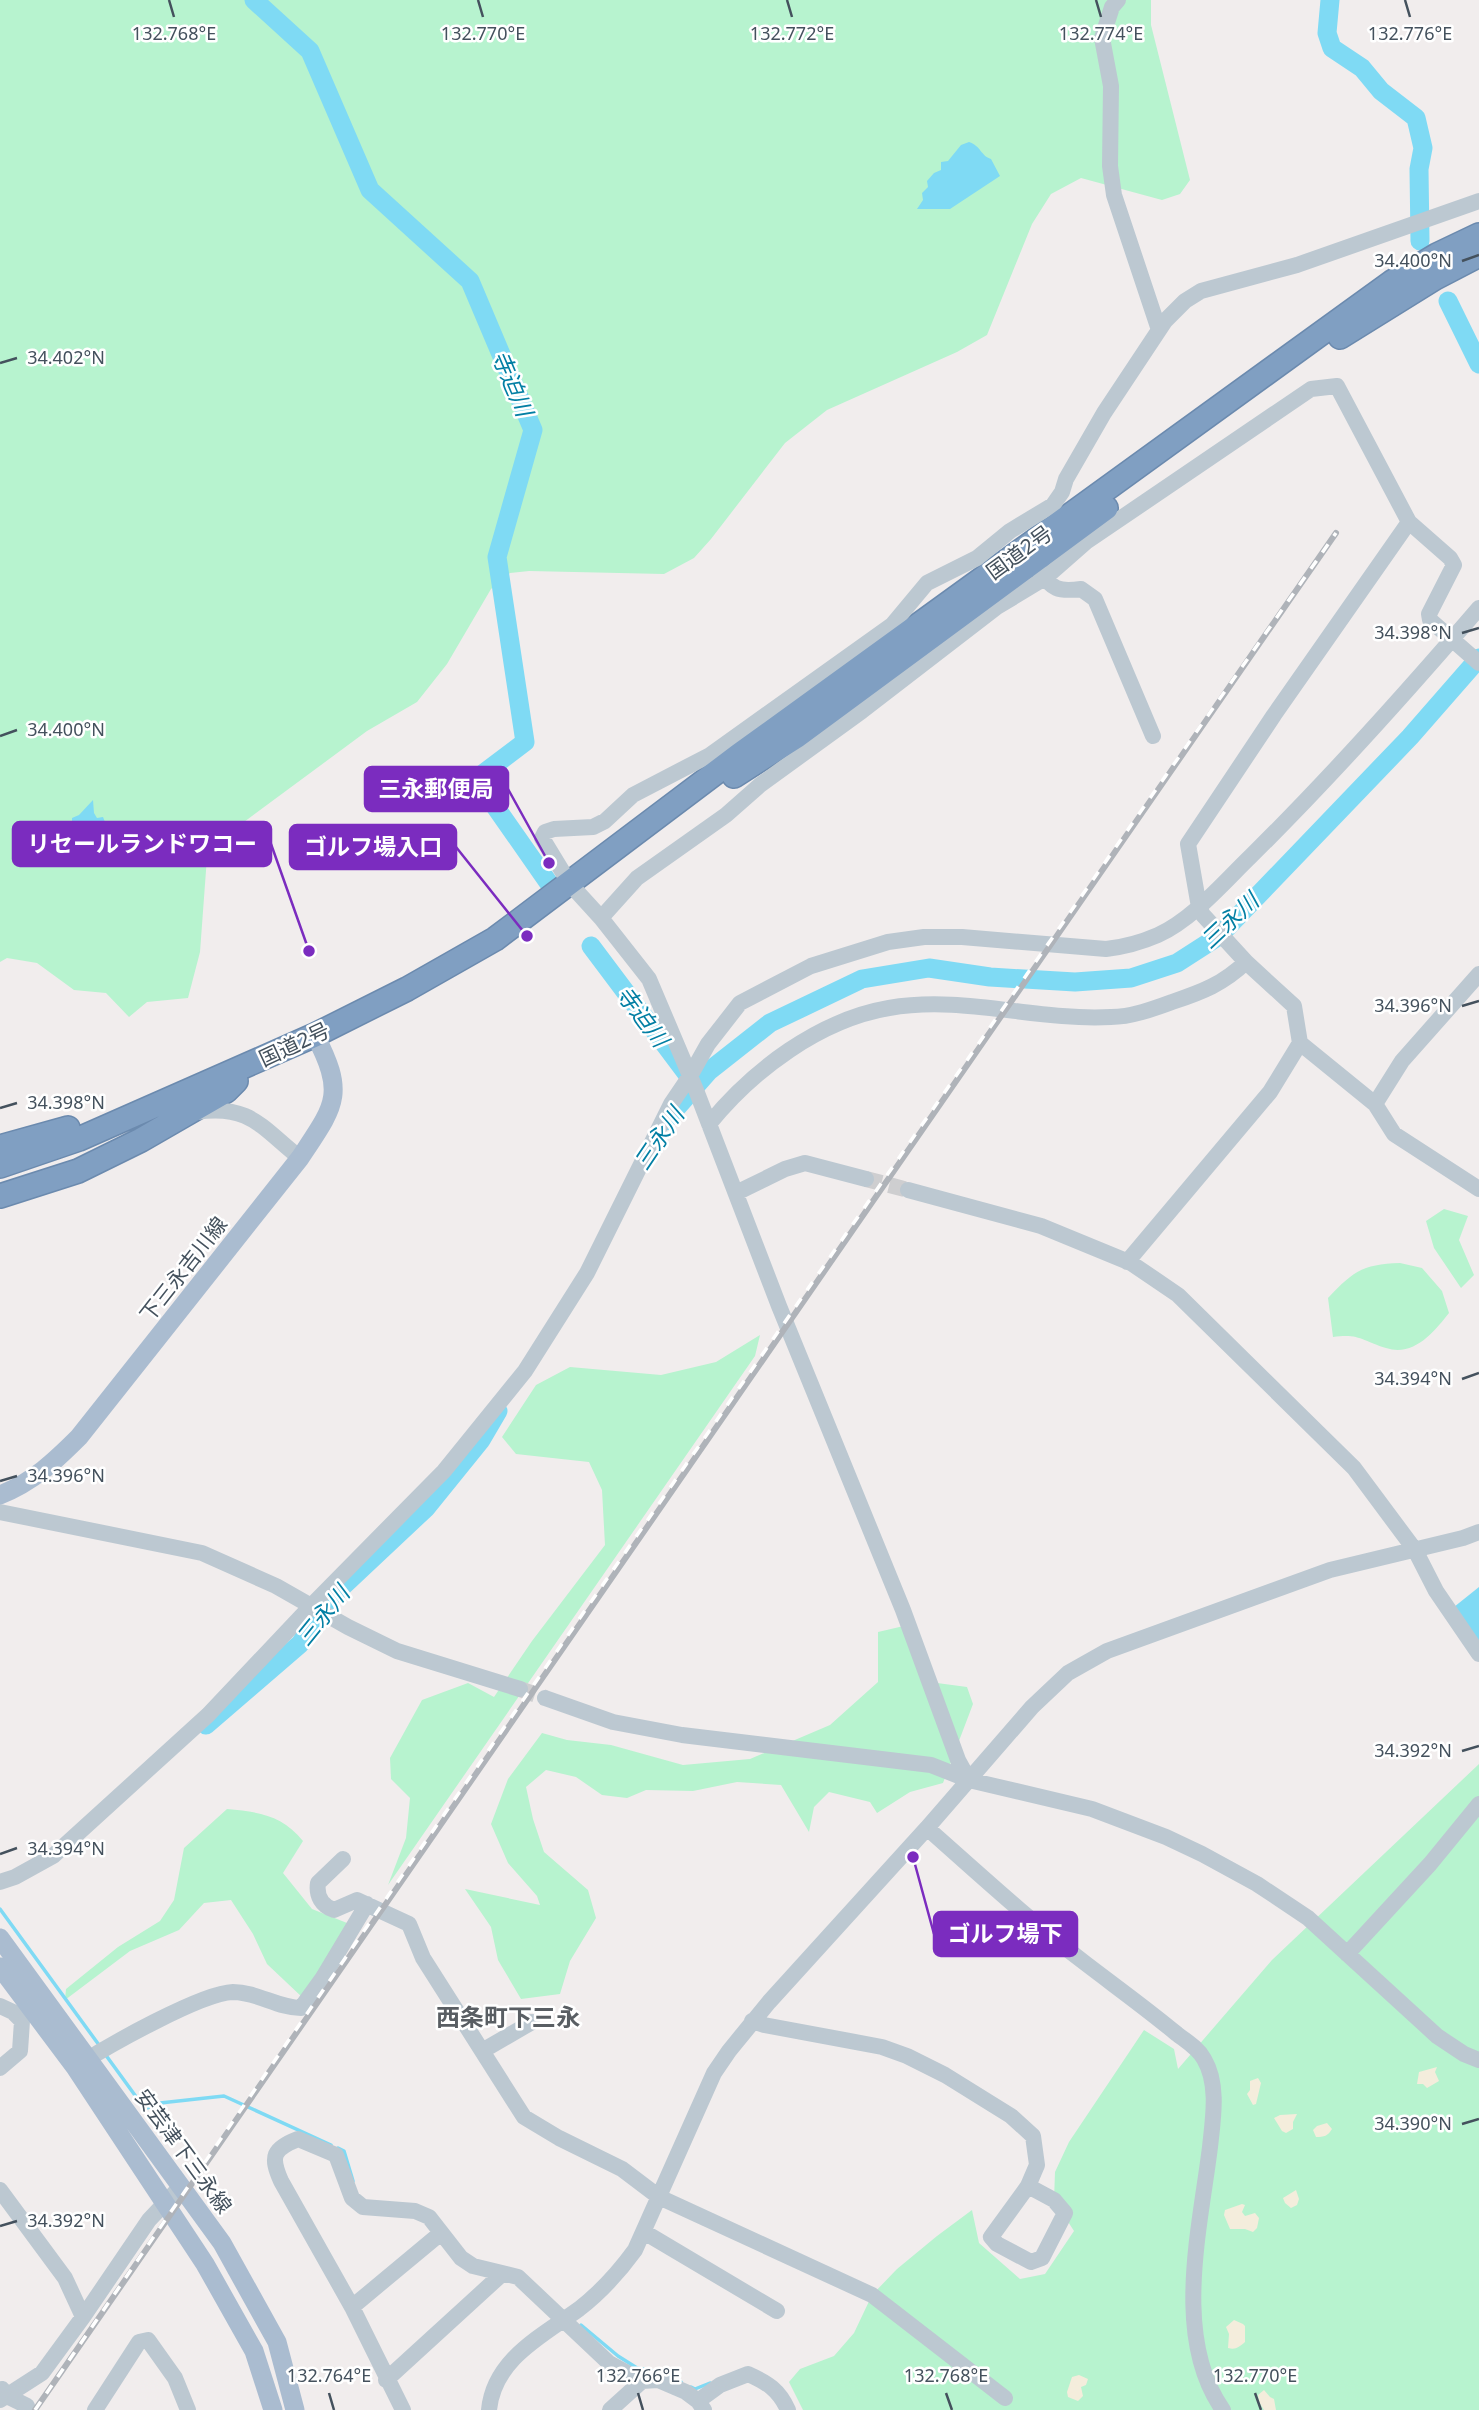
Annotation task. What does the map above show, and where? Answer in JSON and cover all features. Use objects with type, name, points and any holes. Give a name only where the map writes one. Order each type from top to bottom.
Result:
[{"type":"highway","name":"国道2号","points":[[0,1166],[79,1139],[316,1035],[407,989],[495,939],[739,755],[1381,290],[1437,256],[1479,235]]},
{"type":"highway","name":"国道2号","points":[[570,884],[797,736],[1344,334],[1435,278],[1479,255]]},
{"type":"highway","points":[[0,1196],[78,1171],[141,1139],[226,1091],[253,1063]]},
{"type":"highway","points":[[0,1147],[157,1105]]},
{"type":"main road","name":"下三永吉川線","points":[[0,1495],[19,1488],[50,1467],[79,1437],[300,1158],[327,1117],[334,1094],[333,1074],[316,1035]]},
{"type":"main road","name":"安芸津下三永線","points":[[0,1938],[5,1968],[92,2056],[222,2243],[276,2342],[295,2410]]},
{"type":"main road","name":"安芸津下三永線","points":[[92,2056],[164,2205],[205,2263],[254,2351],[273,2410]]},
{"type":"street","points":[[1118,0],[1112,7],[1102,38],[1111,86],[1110,166],[1114,195],[1159,330]]},
{"type":"street","points":[[969,1780],[958,1760],[903,1610],[649,979],[570,884],[541,838],[545,832],[554,829],[593,827],[604,821],[633,795],[710,755],[892,625],[926,583],[1014,536],[1053,505],[1104,413],[1159,330],[1185,300],[1201,291],[1297,265],[1479,201]]},
{"type":"street","points":[[601,918],[637,878],[726,816],[760,785],[862,711],[1041,573],[1311,389],[1337,386],[1409,522],[1451,558],[1454,565],[1429,614],[1430,620],[1479,663]]},
{"type":"street","points":[[1127,1262],[1270,1092],[1300,1043],[1294,1006],[1243,959],[1201,911],[1188,844],[1409,522]]},
{"type":"street","points":[[1041,573],[1052,587],[1065,591],[1081,589],[1095,599],[1153,736]]},
{"type":"street","points":[[0,1882],[15,1877],[53,1856],[208,1716],[444,1471],[525,1371],[587,1273],[671,1104],[708,1044],[740,1003],[811,966],[888,942],[924,937],[962,937],[1107,949],[1124,947],[1159,934],[1201,911],[1454,642],[1479,608]]},
{"type":"street","points":[[709,1124],[725,1105],[768,1066],[835,1025],[872,1012],[912,1005],[972,1004],[1065,1018],[1114,1017],[1153,1009],[1209,990],[1243,959]]},
{"type":"street","points":[[1375,1104],[1402,1061],[1479,974]]},
{"type":"street","points":[[1300,1043],[1375,1104],[1394,1134],[1479,1189]]},
{"type":"street","points":[[186,1113],[210,1110],[245,1114],[300,1158]]},
{"type":"street","points":[[736,1193],[785,1169],[805,1163],[866,1179]]},
{"type":"street","points":[[908,1190],[1041,1226],[1127,1262],[1178,1295],[1354,1468],[1415,1550],[1436,1591],[1479,1654]]},
{"type":"street","points":[[0,1512],[202,1553],[276,1586],[397,1651],[520,1689]]},
{"type":"street","points":[[489,2410],[490,2395],[510,2361],[578,2309],[618,2273],[635,2250],[714,2073],[752,2021],[928,1828],[1032,1707],[1068,1673],[1107,1651],[1330,1570],[1479,1532]]},
{"type":"street","points":[[545,1698],[613,1722],[682,1735],[931,1765],[969,1780],[1092,1809],[1166,1837],[1257,1884],[1308,1918],[1437,2036],[1464,2054],[1479,2060]]},
{"type":"street","points":[[1348,1954],[1430,1864],[1479,1804]]},
{"type":"street","points":[[928,1828],[1082,1961],[1156,2017],[1198,2051],[1205,2060],[1213,2082],[1213,2118],[1192,2306],[1197,2347],[1207,2383],[1223,2410]]},
{"type":"street","points":[[343,1860],[318,1883],[318,1895],[328,1908],[334,1910],[357,1900],[409,1924],[423,1958],[524,2117],[621,2169],[659,2196],[872,2295],[1005,2398]]},
{"type":"street","points":[[92,2056],[173,2014],[226,1993],[244,1993],[301,2008],[367,1905]]},
{"type":"street","points":[[0,2006],[13,2012],[22,2021],[20,2051],[0,2068]]},
{"type":"street","points":[[752,2021],[882,2047],[907,2056],[946,2076],[1011,2116],[1033,2136],[1037,2165],[1028,2186],[991,2237],[997,2244],[1031,2262],[1042,2258],[1065,2213],[1055,2200],[1028,2186]]},
{"type":"street","points":[[482,2051],[532,2022]]},
{"type":"street","points":[[403,2410],[352,2307],[274,2166],[274,2155],[282,2145],[298,2139],[336,2155],[352,2198],[363,2207],[415,2211],[429,2217],[467,2262],[473,2266],[518,2277],[610,2362],[642,2381],[658,2380],[686,2392],[701,2405],[720,2385],[748,2374],[769,2384],[781,2396],[788,2410]]},
{"type":"street","points":[[2,2394],[42,2373],[149,2221],[181,2186]]},
{"type":"street","points":[[0,2190],[65,2278],[83,2317]]},
{"type":"street","points":[[352,2307],[441,2232]]},
{"type":"street","points":[[644,2232],[777,2311]]},
{"type":"street","points":[[386,2380],[502,2274]]},
{"type":"street","points":[[95,2410],[139,2342],[148,2340],[175,2378],[188,2410]]},
{"type":"street","points":[[610,2410],[642,2381]]},
{"type":"street","points":[[2,2394],[27,2406]]},
{"type":"green space","points":[[0,0],[1151,0],[1151,25],[1190,180],[1180,194],[1162,200],[1081,178],[1051,194],[1032,224],[987,335],[957,352],[827,410],[785,443],[694,558],[664,574],[529,571],[510,573],[491,589],[447,664],[417,702],[367,731],[244,822],[207,857],[200,952],[188,998],[147,1002],[129,1017],[106,993],[74,990],[37,963],[7,958],[0,962]]},
{"type":"green space","points":[[1444,1209],[1468,1216],[1459,1240],[1474,1275],[1461,1288],[1434,1248],[1426,1221]]},
{"type":"green space","points":[[1400,1263],[1422,1268],[1442,1291],[1449,1313],[1437,1328],[1414,1346],[1396,1350],[1355,1337],[1333,1337],[1328,1298],[1352,1275],[1368,1267]]},
{"type":"green space","points":[[760,1335],[755,1356],[388,1885],[406,1838],[410,1798],[391,1779],[390,1758],[422,1700],[468,1683],[494,1697],[532,1641],[605,1545],[602,1490],[589,1462],[516,1454],[502,1437],[536,1385],[570,1367],[661,1375],[716,1362]]},
{"type":"green space","points":[[908,1625],[937,1683],[967,1687],[973,1704],[943,1783],[910,1792],[877,1813],[870,1802],[829,1792],[814,1807],[809,1832],[781,1785],[737,1782],[693,1791],[646,1790],[627,1798],[602,1795],[576,1777],[546,1770],[526,1787],[544,1852],[588,1890],[596,1918],[570,1961],[560,1994],[521,1999],[498,1960],[491,1927],[465,1889],[540,1905],[537,1896],[508,1863],[491,1824],[508,1779],[542,1733],[567,1740],[611,1745],[683,1765],[750,1759],[830,1725],[878,1682],[878,1632]]},
{"type":"green space","points":[[1479,1764],[1479,2410],[803,2410],[789,2382],[800,2369],[834,2356],[854,2333],[872,2295],[897,2269],[972,2210],[979,2243],[1020,2279],[1045,2274],[1074,2231],[1054,2200],[1055,2172],[1069,2142],[1144,2030],[1174,2049],[1178,2069],[1272,1960]]},
{"type":"green space","points":[[227,1809],[269,1816],[295,1832],[303,1841],[283,1873],[312,1909],[352,1925],[303,1998],[267,1964],[253,1934],[231,1900],[204,1903],[179,1930],[130,1951],[65,2000],[66,1989],[118,1947],[160,1921],[174,1900],[184,1848]]},
{"type":"sand","points":[[1437,2067],[1435,2072],[1439,2081],[1427,2088],[1423,2084],[1417,2084],[1419,2072]]},
{"type":"sand","points":[[1258,2078],[1261,2083],[1256,2104],[1253,2105],[1247,2094],[1250,2081]]},
{"type":"sand","points":[[1297,2114],[1293,2129],[1286,2133],[1274,2118],[1280,2115]]},
{"type":"sand","points":[[1327,2123],[1332,2129],[1325,2136],[1316,2137],[1313,2130]]},
{"type":"sand","points":[[1296,2190],[1299,2199],[1297,2205],[1291,2208],[1283,2198]]},
{"type":"sand","points":[[1245,2205],[1242,2212],[1245,2216],[1255,2213],[1259,2218],[1257,2228],[1253,2232],[1230,2229],[1224,2215],[1225,2210]]},
{"type":"sand","points":[[1234,2320],[1245,2326],[1245,2342],[1231,2349],[1228,2348],[1229,2334],[1226,2327]]},
{"type":"sand","points":[[1079,2375],[1088,2379],[1086,2385],[1081,2387],[1083,2396],[1078,2401],[1068,2397],[1067,2392],[1072,2377]]},
{"type":"sand","points":[[1264,2390],[1274,2399],[1276,2410],[1264,2410],[1259,2402],[1258,2395]]},
{"type":"water","points":[[969,142],[991,159],[1000,176],[950,209],[917,209],[923,200],[922,193],[928,187],[927,181],[941,170],[941,162],[948,161],[961,145]]},
{"type":"water","points":[[93,800],[94,813],[97,818],[103,817],[107,827],[89,835],[70,828],[72,818],[79,815]]},
{"type":"water","points":[[1479,1587],[1479,1649],[1449,1611]]},
{"type":"waterway","name":"寺迫川","points":[[254,0],[310,51],[370,190],[470,281],[533,430],[497,557],[525,742],[476,779],[548,882]]},
{"type":"waterway","points":[[1330,0],[1327,33],[1332,48],[1362,68],[1381,91],[1416,118],[1423,148],[1419,169],[1420,241]]},
{"type":"waterway","points":[[1448,301],[1479,364]]},
{"type":"waterway","name":"三永川","points":[[665,1121],[709,1071],[770,1023],[862,979],[929,968],[990,977],[1075,982],[1131,978],[1177,963],[1219,936],[1410,737],[1479,658]]},
{"type":"waterway","name":"寺迫川","points":[[591,946],[687,1074]]},
{"type":"waterway","name":"三永川","points":[[206,1725],[300,1644],[328,1600],[426,1508],[481,1440],[498,1411]]},
{"type":"waterway","points":[[0,1909],[99,2045]]},
{"type":"waterway","points":[[105,2054],[145,2109],[160,2103],[224,2096],[331,2145]]},
{"type":"waterway","points":[[338,2148],[344,2151],[353,2181]]},
{"type":"waterway","points":[[581,2325],[637,2368],[665,2373],[681,2382]]},
{"type":"waterway","points":[[691,2387],[695,2389],[710,2383]]},
{"type":"tunnel","points":[[866,1179],[908,1190]]},
{"type":"tunnel","points":[[520,1689],[545,1698]]},
{"type":"railway","points":[[35,2410],[682,1470],[1336,533]]},
{"type":"place","name":"三永郵便局","points":[[549,863]]},
{"type":"place","name":"ゴルフ場入口","points":[[527,936]]},
{"type":"place","name":"リセールランドワコー","points":[[309,951]]},
{"type":"place","name":"ゴルフ場下","points":[[913,1857]]},
{"type":"district","name":"西条町下三永","points":[[508,2016]]}]
